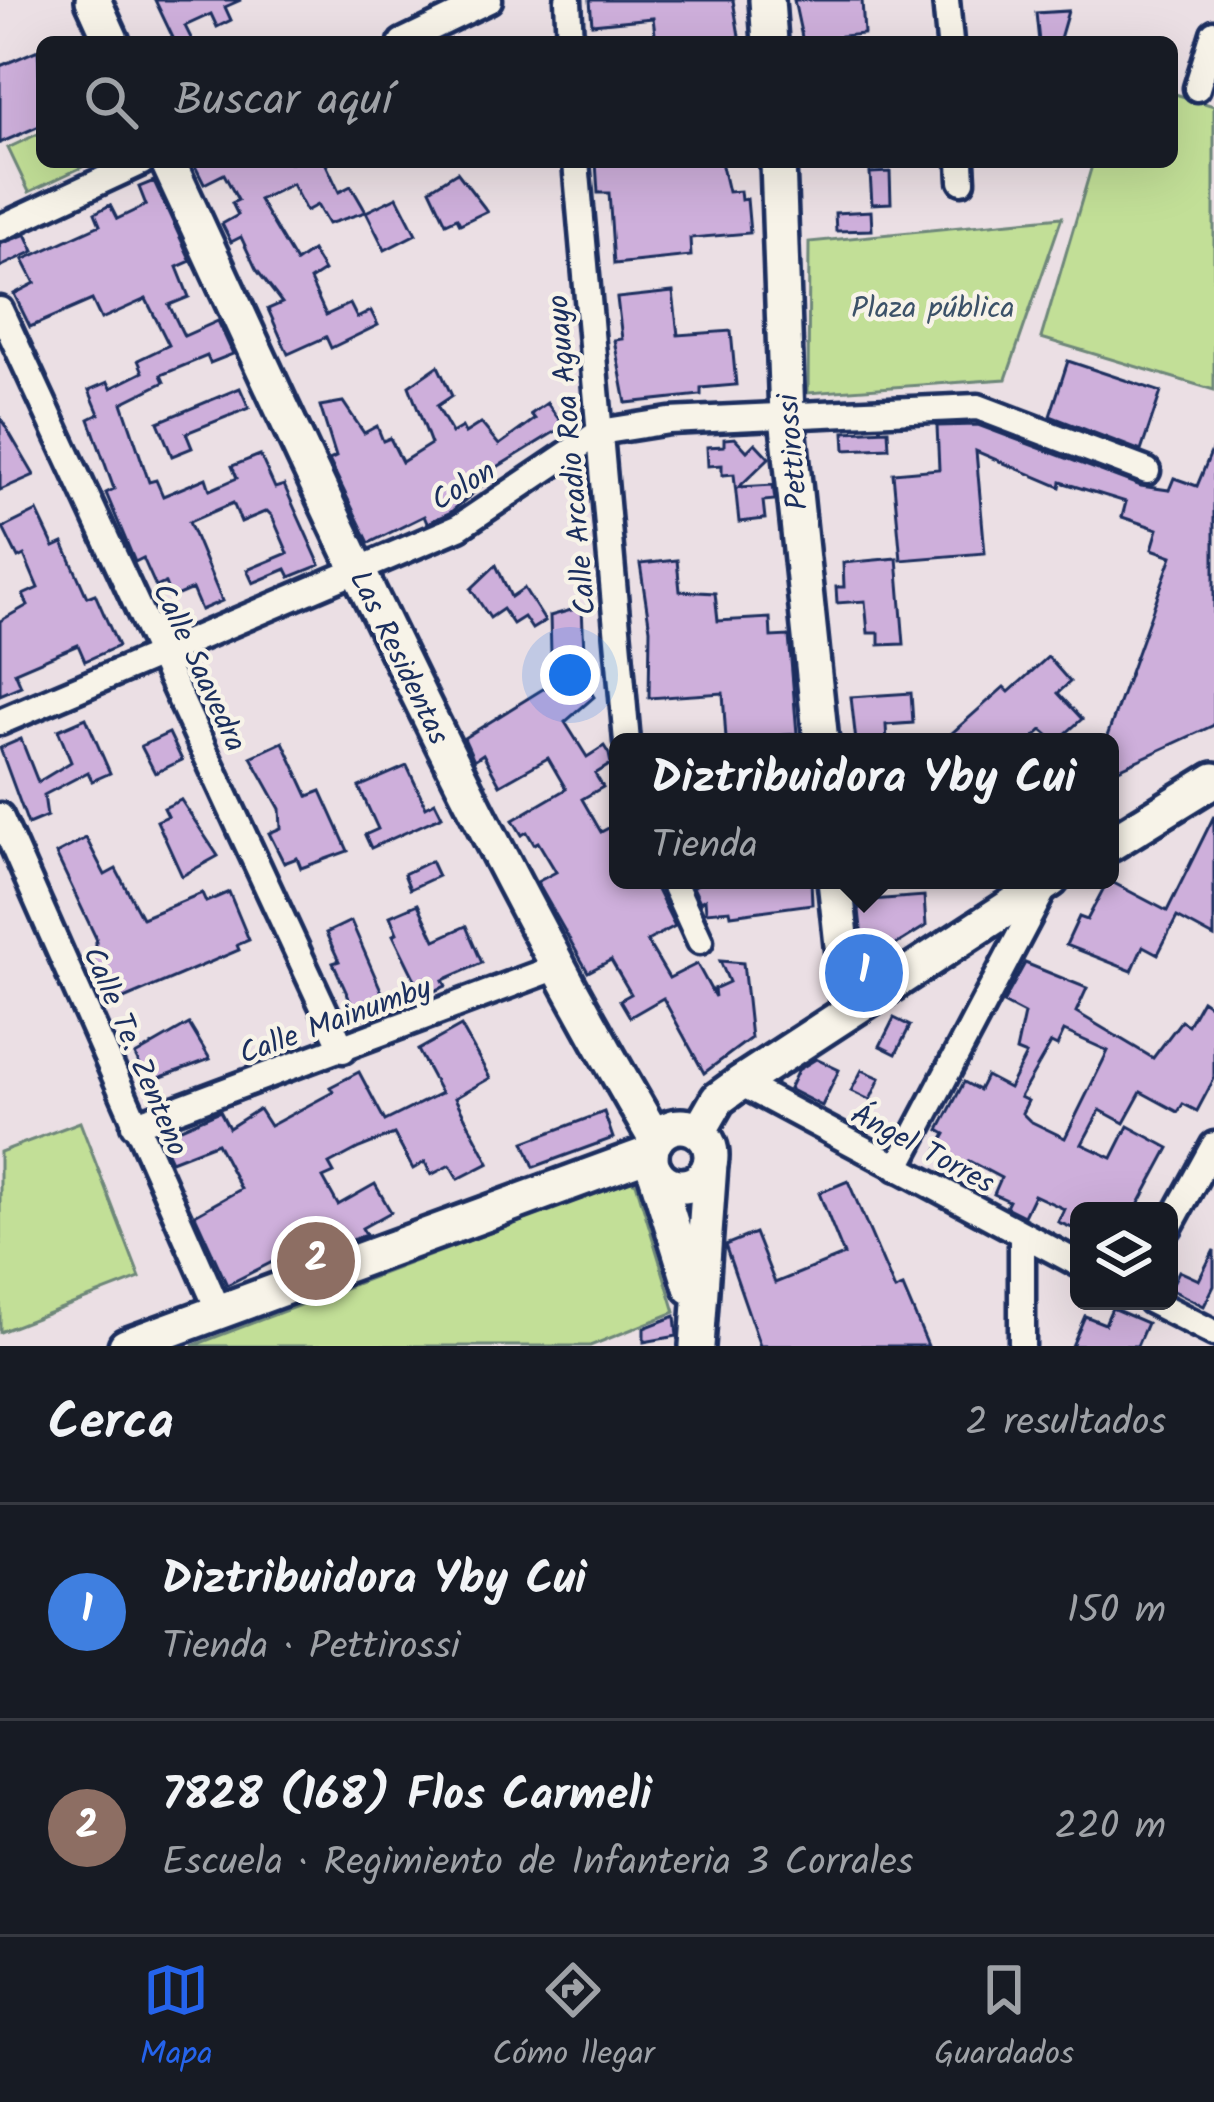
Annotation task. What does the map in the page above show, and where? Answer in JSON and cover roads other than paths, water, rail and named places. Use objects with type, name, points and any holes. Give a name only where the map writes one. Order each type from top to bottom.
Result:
[{"type":"street","points":[[93,0],[109,36]]},
{"type":"street","points":[[414,36],[489,0]]},
{"type":"street","points":[[568,0],[570,36]]},
{"type":"street","points":[[767,0],[770,36]]},
{"type":"street","points":[[946,0],[949,36]]},
{"type":"street","points":[[1196,88],[1214,33]]},
{"type":"street","points":[[0,228],[129,168]]},
{"type":"street","name":"Las Residentas","points":[[171,168],[356,569],[654,1155],[697,1312]]},
{"type":"street","name":"Calle Arcadio Roa Aguayo","points":[[577,168],[626,733]]},
{"type":"street","name":"Pettirossi","points":[[778,168],[787,416],[820,733]]},
{"type":"street","name":"Calle Saavedra","points":[[0,310],[343,1050]]},
{"type":"street","name":"Colon","points":[[0,722],[459,527],[600,432],[670,421],[978,407],[1147,471]]},
{"type":"street","points":[[1119,838],[1214,780]]},
{"type":"street","name":"Calle Te. Zenteno","points":[[0,816],[218,1310]]},
{"type":"street","points":[[675,889],[700,941]]},
{"type":"street","points":[[836,889],[849,1010]]},
{"type":"street","points":[[654,1155],[670,1184],[690,1185],[718,1099],[1037,889]]},
{"type":"street","points":[[897,1168],[1045,889]]},
{"type":"street","name":"Calle Mainumby","points":[[134,1125],[555,968]]},
{"type":"street","name":"Ángel Torres","points":[[740,1084],[1070,1259]]},
{"type":"street","points":[[126,1346],[654,1155],[671,1128],[705,1148]]},
{"type":"street","points":[[1178,1211],[1214,1145]]},
{"type":"street","name":"Las Residentas","points":[[697,1346],[705,1148]]},
{"type":"street","points":[[1022,1234],[1022,1346]]},
{"type":"street","points":[[1169,1310],[1214,1333]]},
{"type":"place","name":"Diztribuidora Yby Cui","points":[[864,973]]},
{"type":"place","name":"7828 (168) Flos Carmeli","points":[[316,1261]]},
{"type":"park label","name":"Plaza pública","points":[[933,307]]}]
